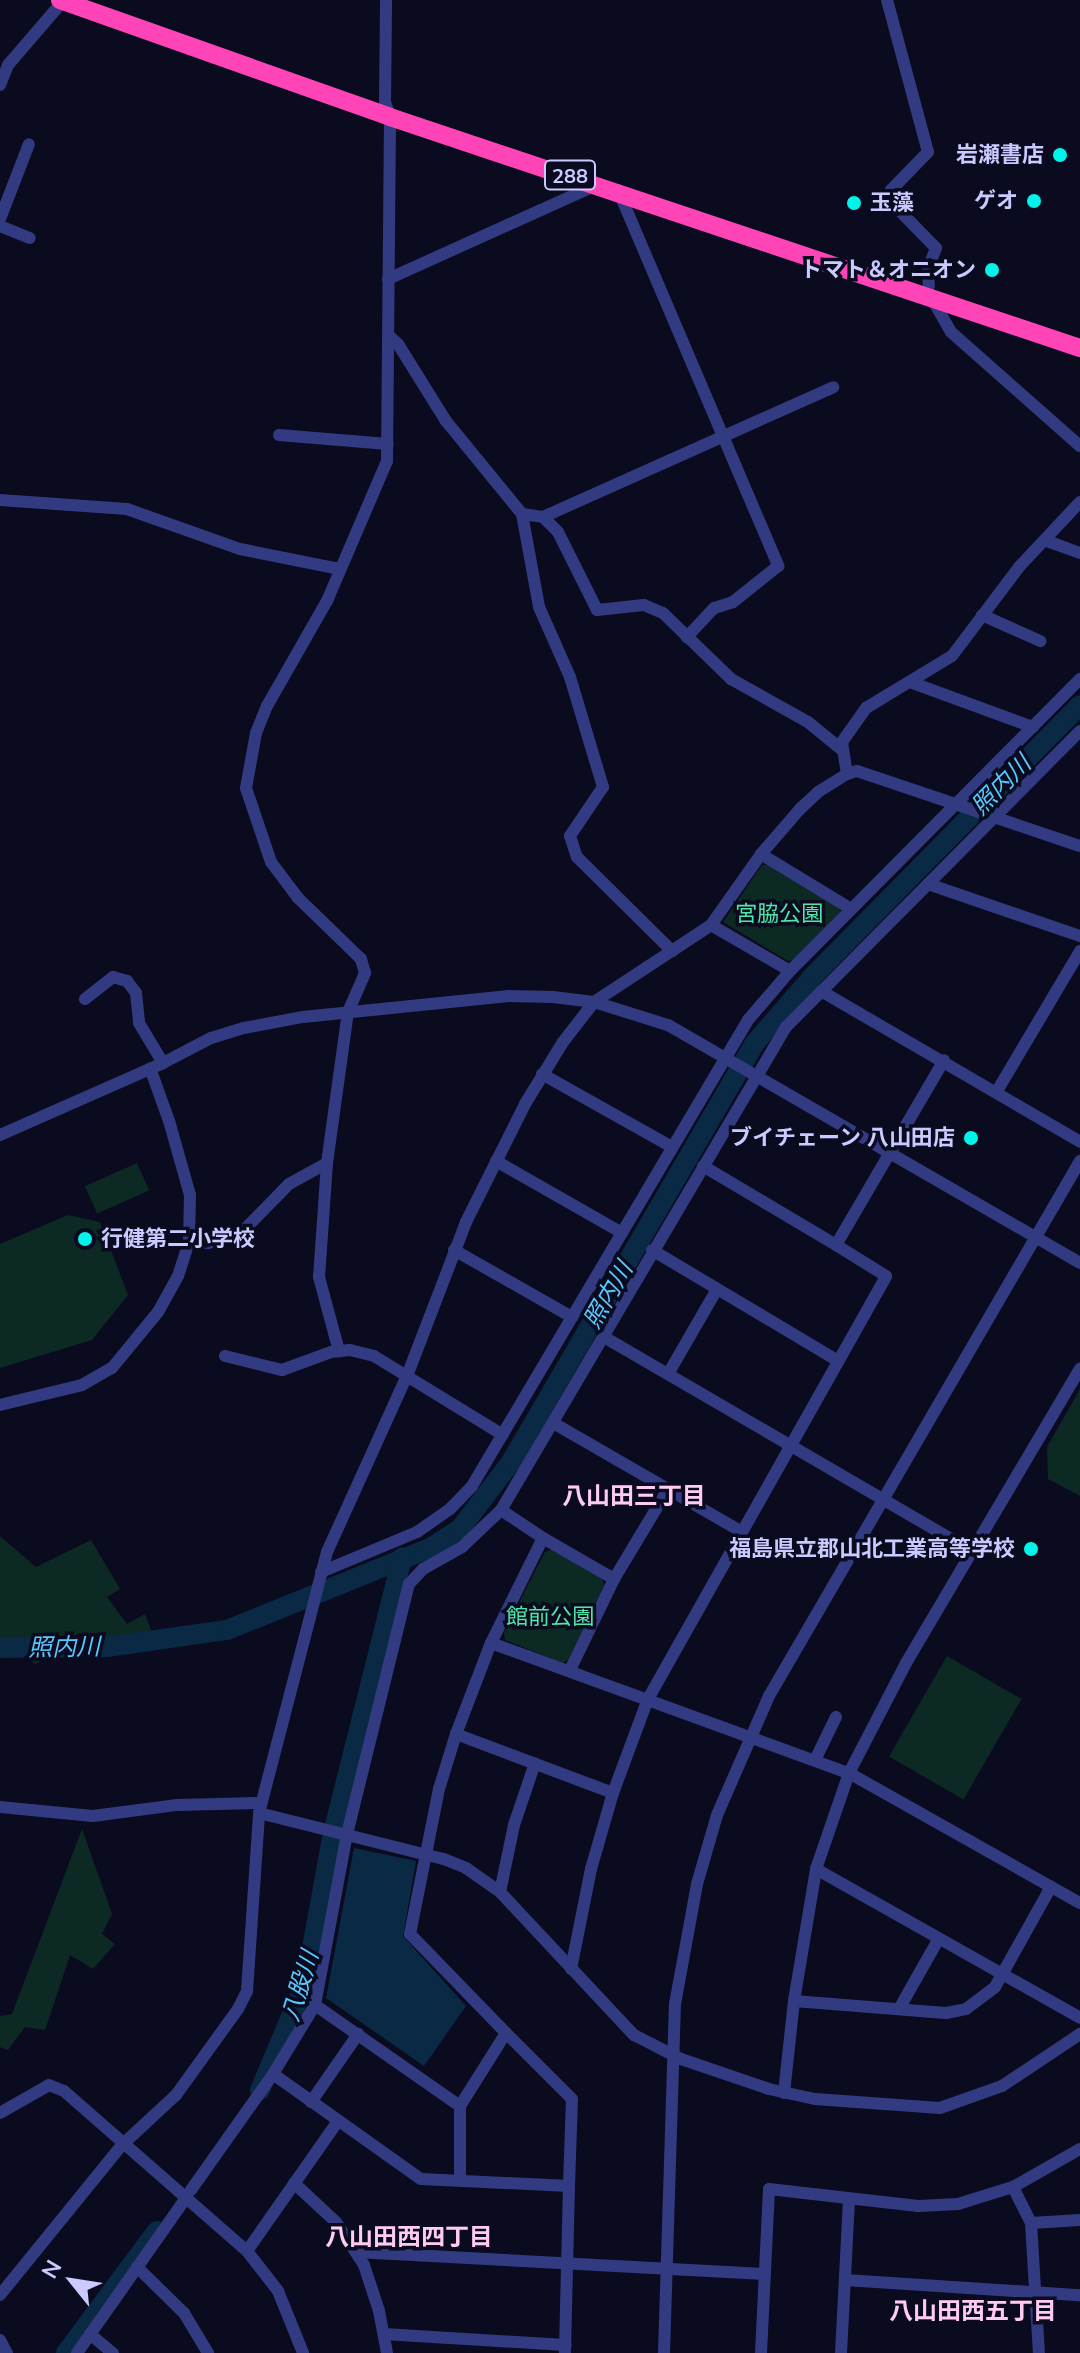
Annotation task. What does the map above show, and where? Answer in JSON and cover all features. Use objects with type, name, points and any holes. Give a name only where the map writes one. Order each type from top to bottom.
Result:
[{"type":"highway","name":"288","points":[[62,0],[454,129],[930,292],[1080,348]]},
{"type":"highway","name":"288","points":[[78,0],[599,184],[930,292],[1080,337]]},
{"type":"street","points":[[0,85],[8,65],[62,0]]},
{"type":"street","points":[[339,1351],[319,1277],[327,1163],[348,1012],[365,973],[361,959],[298,898],[271,862],[246,788],[256,733],[267,706],[327,601],[383,476],[388,444],[389,336],[386,0]]},
{"type":"street","points":[[887,0],[928,152],[891,190],[889,200],[936,248],[928,269],[930,292],[951,332],[1080,446]]},
{"type":"street","points":[[0,219],[29,144]]},
{"type":"street","points":[[388,279],[599,184]]},
{"type":"street","points":[[618,190],[778,566],[733,602],[714,608],[687,637]]},
{"type":"street","points":[[0,226],[30,238]]},
{"type":"street","points":[[389,336],[398,344],[446,421],[522,514],[539,607],[570,677],[603,787],[570,836],[577,857],[672,951]]},
{"type":"street","points":[[522,514],[543,517],[833,387]]},
{"type":"street","points":[[279,435],[388,444]]},
{"type":"street","points":[[0,500],[127,509],[240,549],[339,569]]},
{"type":"street","points":[[847,774],[841,749],[846,734],[866,708],[952,656],[1019,567],[1047,541],[1080,502]]},
{"type":"street","points":[[543,517],[558,532],[594,607],[605,612],[649,605],[663,613],[731,679],[808,722],[841,749]]},
{"type":"street","points":[[1047,541],[1080,553]]},
{"type":"street","points":[[982,615],[1040,641]]},
{"type":"street","points":[[321,1572],[400,1541],[433,1522],[472,1486],[724,1055],[748,1020],[790,971],[1080,679]]},
{"type":"street","points":[[910,682],[1033,727]]},
{"type":"street","points":[[77,2353],[273,2074],[315,2005],[347,1834],[409,1584],[423,1569],[462,1547],[501,1510],[555,1424],[652,1250],[786,1027],[1078,736]]},
{"type":"street","points":[[0,2295],[122,2145],[176,2095],[238,2009],[247,1991],[260,1808],[321,1572],[407,1376],[454,1250],[496,1161],[542,1074],[594,1002],[711,925],[732,901],[761,854],[809,800],[847,774],[857,771],[1080,846]]},
{"type":"street","points":[[761,854],[851,909]]},
{"type":"street","points":[[928,884],[1080,936]]},
{"type":"street","points":[[711,925],[790,971]]},
{"type":"street","points":[[997,1091],[1080,951]]},
{"type":"street","points":[[85,999],[113,977],[127,981],[136,993],[139,1023],[163,1063]]},
{"type":"street","points":[[821,991],[1080,1142]]},
{"type":"street","points":[[0,1135],[227,1032],[348,1012],[509,996],[594,1002],[668,1025],[724,1055],[1080,1263]]},
{"type":"street","points":[[836,1245],[944,1060]]},
{"type":"street","points":[[0,1405],[82,1385],[112,1368],[169,1295],[189,1242],[190,1195],[150,1068]]},
{"type":"street","points":[[542,1074],[672,1147]]},
{"type":"street","points":[[496,1161],[622,1233]]},
{"type":"street","points":[[664,2353],[675,2004],[697,1884],[717,1815],[749,1735],[1080,1161]]},
{"type":"street","points":[[189,1242],[208,1243],[242,1232],[289,1184],[327,1163]]},
{"type":"street","points":[[571,1969],[591,1869],[613,1793],[648,1699],[886,1276],[703,1166]]},
{"type":"street","points":[[454,1250],[572,1317]]},
{"type":"street","points":[[652,1250],[838,1361]]},
{"type":"street","points":[[668,1374],[717,1289]]},
{"type":"street","points":[[604,1337],[973,1552]]},
{"type":"street","points":[[225,1356],[282,1370],[339,1351],[374,1356],[503,1435]]},
{"type":"street","points":[[784,2093],[794,2001],[816,1869],[849,1773],[906,1663],[1080,1369]]},
{"type":"street","points":[[555,1424],[740,1531]]},
{"type":"street","points":[[570,1670],[614,1579],[668,1489]]},
{"type":"street","points":[[501,1510],[614,1579]]},
{"type":"street","points":[[384,2334],[566,2349],[572,2099],[410,1934],[425,1855],[456,1734],[491,1643],[543,1538]]},
{"type":"street","points":[[491,1643],[849,1773],[1080,1903]]},
{"type":"street","points":[[815,1760],[836,1717]]},
{"type":"street","points":[[456,1734],[613,1793]]},
{"type":"street","points":[[500,1892],[514,1825],[535,1763]]},
{"type":"street","points":[[0,1807],[93,1816],[177,1805],[260,1808],[466,1868],[500,1892],[634,2035],[672,2055],[784,2093],[913,2109],[940,2108],[1002,2086],[1080,2034]]},
{"type":"street","points":[[816,1869],[1080,2018]]},
{"type":"street","points":[[794,2001],[946,2013],[966,2009],[995,1987],[1051,1887]]},
{"type":"street","points":[[899,2009],[938,1940]]},
{"type":"street","points":[[315,2005],[460,2106]]},
{"type":"street","points":[[460,2179],[460,2106],[506,2033]]},
{"type":"street","points":[[311,2102],[358,2034]]},
{"type":"street","points":[[273,2074],[421,2179],[569,2186]]},
{"type":"street","points":[[0,2113],[54,2085],[122,2145],[188,2194],[247,2251],[278,2291],[303,2353]]},
{"type":"street","points":[[247,2251],[338,2121]]},
{"type":"street","points":[[761,2353],[769,2189],[918,2206],[958,2204],[1013,2187],[1080,2149]]},
{"type":"street","points":[[294,2183],[336,2222],[356,2252],[372,2282],[387,2353]]},
{"type":"street","points":[[1013,2187],[1031,2223],[1039,2353]]},
{"type":"street","points":[[841,2353],[849,2199]]},
{"type":"street","points":[[1031,2223],[1080,2220]]},
{"type":"street","points":[[356,2252],[569,2266],[764,2274]]},
{"type":"street","points":[[137,2267],[175,2302],[208,2353]]},
{"type":"street","points":[[845,2280],[1080,2295]]},
{"type":"street","points":[[90,2334],[113,2353]]},
{"type":"street","points":[[0,2340],[7,2353]]},
{"type":"green space","name":"宮脇公園","points":[[762,865],[769,865],[839,907],[840,912],[793,960],[788,961],[723,922]]},
{"type":"green space","points":[[137,1163],[149,1190],[97,1214],[85,1186]]},
{"type":"green space","points":[[68,1215],[100,1222],[128,1295],[92,1340],[0,1368],[0,1244]]},
{"type":"green space","points":[[1080,1389],[1080,1496],[1048,1479],[1047,1447]]},
{"type":"green space","points":[[0,1536],[36,1567],[91,1540],[120,1589],[107,1597],[127,1624],[145,1614],[152,1633],[109,1644],[79,1633],[36,1664],[0,1647]]},
{"type":"green space","name":"館前公園","points":[[552,1549],[602,1579],[604,1585],[568,1660],[563,1663],[505,1640],[504,1632],[545,1552]]},
{"type":"green space","points":[[947,1656],[1021,1699],[963,1799],[889,1756]]},
{"type":"green space","points":[[82,1829],[112,1914],[102,1934],[115,1944],[93,1969],[70,1955],[45,2030],[25,2027],[8,2050],[0,2047],[0,2016],[12,2014]]},
{"type":"water","points":[[354,1848],[416,1861],[403,1936],[466,2006],[424,2066],[326,1998]]},
{"type":"waterway","name":"照内川","points":[[0,1648],[107,1647],[227,1630],[432,1547],[460,1529],[511,1462],[754,1044],[814,975],[1080,705]]},
{"type":"waterway","name":"八股川","points":[[260,2090],[306,1981],[333,1833],[402,1558]]},
{"type":"waterway","name":"八股川","points":[[66,2353],[157,2231]]},
{"type":"place","name":"岩瀬書店","points":[[1060,155]]},
{"type":"place","name":"ゲオ","points":[[1034,201]]},
{"type":"place","name":"玉藻","points":[[854,203]]},
{"type":"place","name":"トマト＆オニオン","points":[[992,270]]},
{"type":"place","name":"ブイチェーン 八山田店","points":[[971,1138]]},
{"type":"place","name":"行健第二小学校","points":[[85,1239]]},
{"type":"place","name":"福島県立郡山北工業高等学校","points":[[1031,1549]]},
{"type":"district","name":"八山田三丁目","points":[[634,1496]]},
{"type":"district","name":"八山田西四丁目","points":[[409,2237]]},
{"type":"district","name":"八山田西五丁目","points":[[973,2311]]}]
